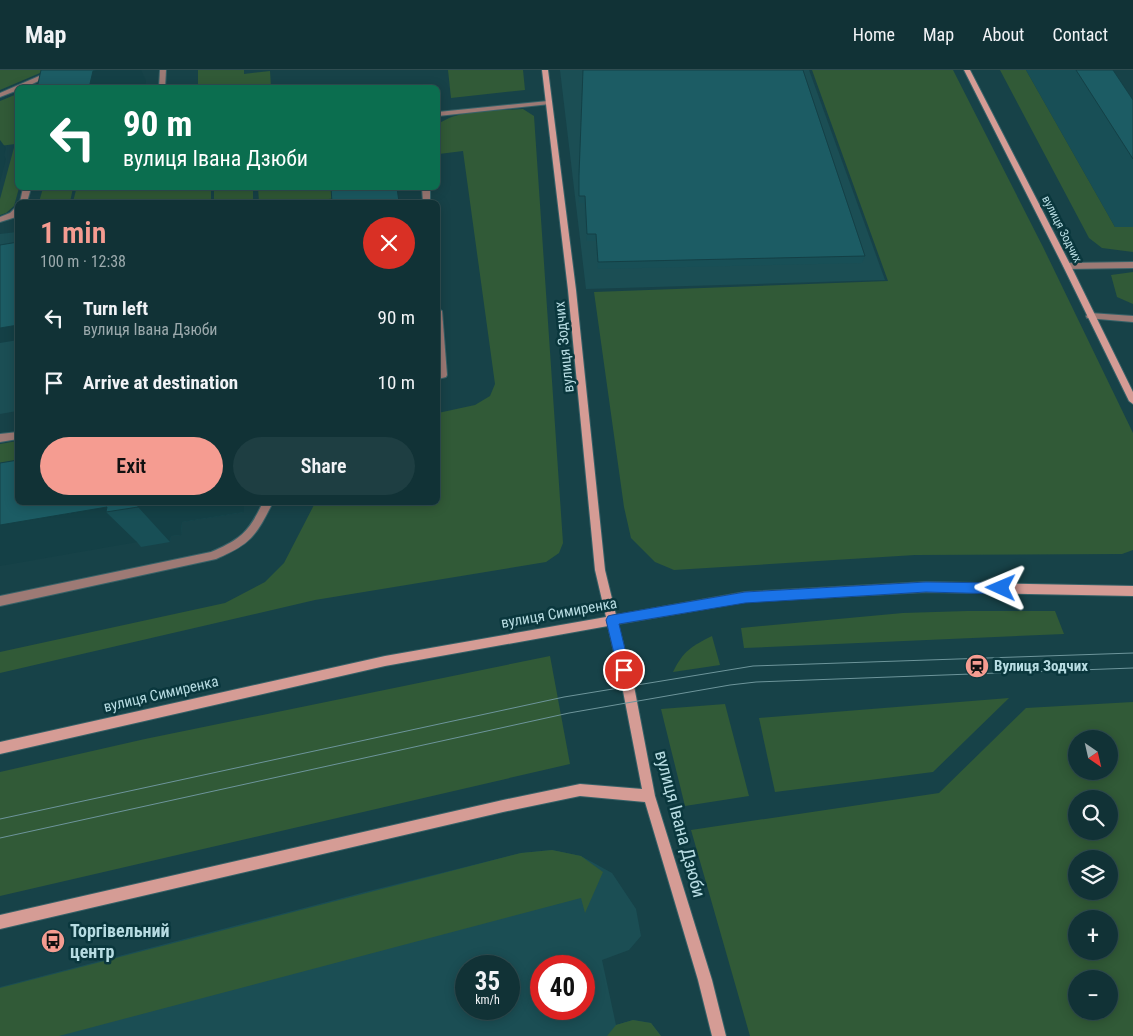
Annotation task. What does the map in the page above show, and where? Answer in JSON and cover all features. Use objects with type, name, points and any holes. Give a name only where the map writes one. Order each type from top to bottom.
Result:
[{"type":"main road","name":"вулиця Зодчих","points":[[545,70],[572,290],[600,570],[612,620]]},
{"type":"main road","name":"вулиця Зодчих","points":[[967,70],[1067,266],[1133,401]]},
{"type":"main road","name":"вулиця Симиренка","points":[[0,748],[168,708],[385,660],[745,598],[907,588],[1133,591]]},
{"type":"main road","name":"вулиця Івана Дзюби","points":[[612,620],[628,686],[649,796],[705,980],[720,1036]]},
{"type":"main road","points":[[0,922],[580,790],[649,796]]},
{"type":"lane","points":[[27,85],[50,77],[58,70]]},
{"type":"lane","points":[[162,85],[163,70]]},
{"type":"lane","points":[[0,95],[15,89]]},
{"type":"lane","points":[[440,114],[548,103]]},
{"type":"lane","points":[[0,220],[15,213]]},
{"type":"lane","points":[[1067,266],[1133,264]]},
{"type":"lane","points":[[1090,316],[1133,319]]},
{"type":"lane","points":[[440,336],[443,374],[440,375]]},
{"type":"lane","points":[[0,438],[15,436]]},
{"type":"lane","points":[[0,601],[212,556],[238,546],[254,532],[267,505]]},
{"type":"shaded area","points":[[560,70],[809,70],[885,280],[586,289]]},
{"type":"shaded area","points":[[15,232],[15,411],[0,414],[0,234]]},
{"type":"shaded area","points":[[552,850],[581,856],[612,873],[636,909],[641,936],[629,950],[602,960],[616,1025],[633,1020],[651,1023],[661,1036],[0,1036],[0,987],[521,853]]},
{"type":"green space","points":[[0,70],[47,70],[0,90]]},
{"type":"green space","points":[[198,70],[244,70],[244,74],[270,71],[271,85],[198,85]]},
{"type":"green space","points":[[448,70],[523,70],[525,90],[451,98]]},
{"type":"green space","points":[[812,70],[953,70],[1043,247],[1133,433],[1133,550],[1122,554],[915,555],[674,570],[655,562],[631,538],[624,507],[594,292],[888,281]]},
{"type":"green space","points":[[1000,70],[1026,70],[1115,227],[1133,227],[1133,252],[1102,248],[1089,238]]},
{"type":"green space","points":[[15,95],[15,144],[0,146],[0,101]]},
{"type":"green space","points":[[523,109],[534,116],[563,543],[559,553],[546,562],[315,600],[0,673],[0,652],[225,603],[265,582],[284,563],[314,505],[440,505],[440,413],[475,405],[490,396],[495,384],[463,151],[440,154],[440,123],[457,115],[490,110]]},
{"type":"green space","points":[[15,144],[15,190],[18,190],[14,206],[6,213],[0,215],[0,199]]},
{"type":"green space","points":[[42,190],[73,190],[70,200],[40,200]]},
{"type":"green space","points":[[76,190],[211,190],[211,200],[74,200]]},
{"type":"green space","points":[[214,190],[253,190],[253,200],[214,200]]},
{"type":"green space","points":[[258,190],[335,190],[336,198],[329,200],[259,200]]},
{"type":"green space","points":[[1133,272],[1133,304],[1117,297],[1111,275]]},
{"type":"green space","points":[[15,441],[15,504],[0,512],[0,444]]},
{"type":"green space","points":[[1055,611],[1064,634],[744,648],[741,628],[903,613]]},
{"type":"green space","points":[[712,636],[720,665],[673,672],[684,654]]},
{"type":"green space","points":[[550,656],[570,764],[0,896],[0,772],[145,739]]},
{"type":"green space","points":[[1009,698],[933,772],[775,792],[759,718]]},
{"type":"green space","points":[[1133,702],[1133,1036],[750,1036],[691,830],[939,793],[1026,708]]},
{"type":"green space","points":[[725,704],[749,796],[685,806],[661,709]]},
{"type":"green space","points":[[552,850],[581,856],[603,872],[585,913],[581,898],[59,1036],[0,1036],[0,988],[521,853]]},
{"type":"green space","points":[[633,1020],[651,1023],[661,1036],[607,1036],[616,1025]]},
{"type":"building","points":[[41,70],[101,70],[93,71],[90,85],[38,85]]},
{"type":"building","points":[[583,70],[803,70],[865,256],[598,262],[596,234],[587,234],[585,196],[579,196]]},
{"type":"building","points":[[1076,70],[1113,70],[1133,100],[1133,159]]},
{"type":"building","points":[[331,190],[397,190],[399,200],[332,200]]},
{"type":"building","points":[[15,242],[15,326],[0,328],[0,245]]},
{"type":"building","points":[[15,460],[15,505],[138,505],[138,507],[106,512],[107,507],[0,525],[0,463]]},
{"type":"tram line","points":[[0,819],[564,697],[753,666],[1133,653]]},
{"type":"tram line","points":[[0,838],[569,713],[730,685],[756,682],[1133,668]]},
{"type":"place","name":"Вулиця Зодчих","points":[[977,666]]},
{"type":"place","name":"Торгівельний центр","points":[[53,941]]},
{"type":"route","points":[[624,670],[612,620],[745,598],[926,587],[1001,588]]}]
